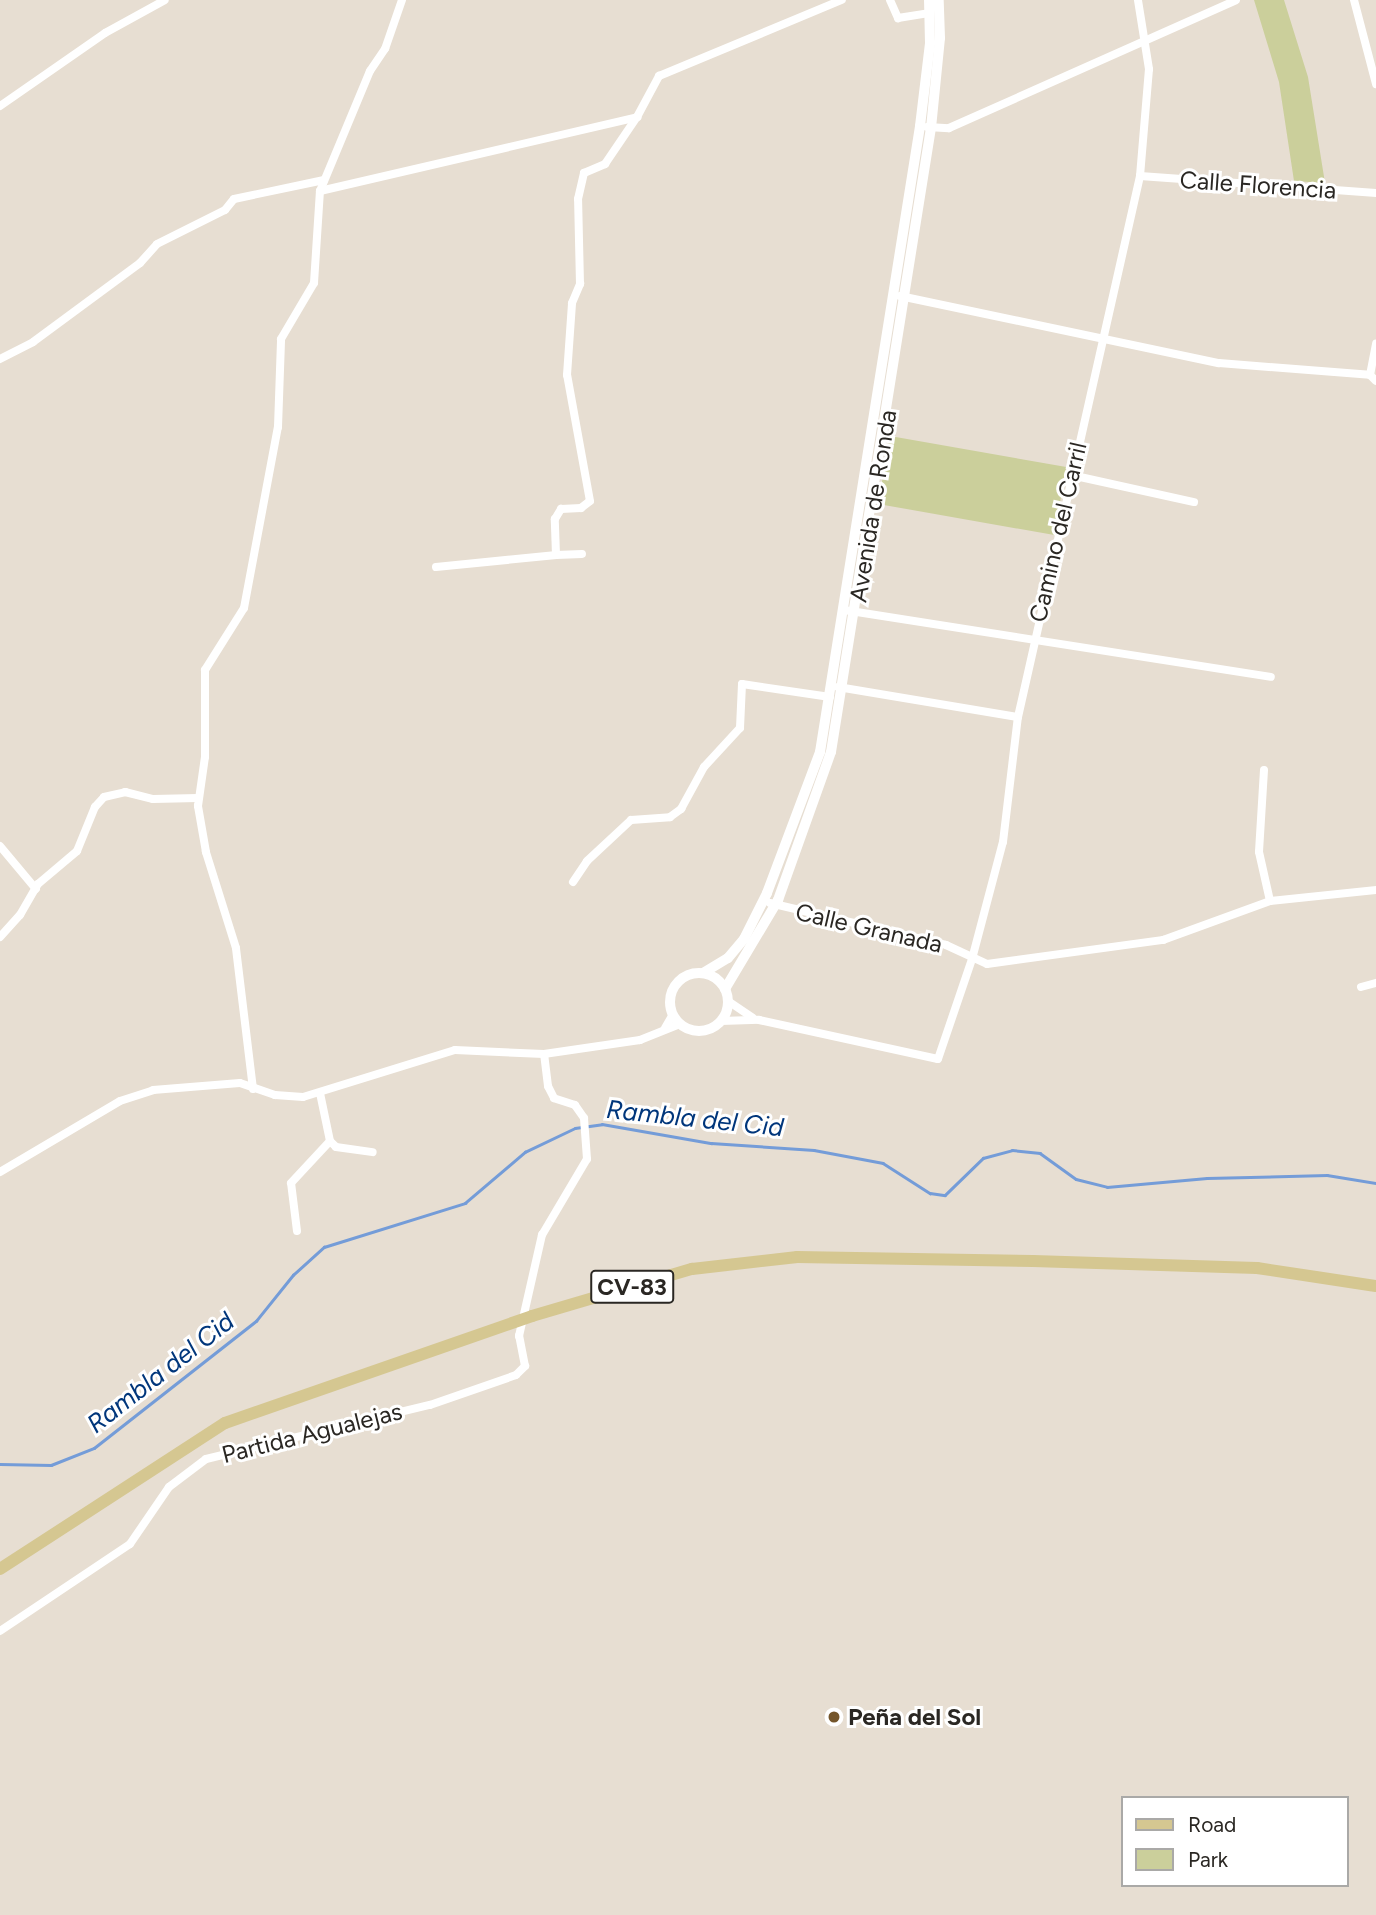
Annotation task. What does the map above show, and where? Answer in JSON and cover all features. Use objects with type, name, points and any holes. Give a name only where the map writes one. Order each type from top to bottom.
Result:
[{"type":"main road","name":"CV-83","points":[[0,1569],[225,1423],[532,1316],[692,1269],[797,1257],[1244,1268],[1325,1276],[1376,1286]]},
{"type":"main road","name":"CV-83","points":[[1325,1276],[1376,1295]]},
{"type":"street","points":[[0,106],[106,33],[164,0]]},
{"type":"street","points":[[253,1089],[236,948],[206,852],[198,797],[205,757],[205,670],[244,608],[278,427],[281,339],[314,284],[320,191],[370,71],[385,49],[402,0]]},
{"type":"street","points":[[556,555],[557,513],[587,506],[590,501],[568,376],[572,303],[580,284],[578,199],[584,173],[605,164],[637,117],[659,76],[842,0]]},
{"type":"street","points":[[890,0],[898,18],[929,13]]},
{"type":"street","name":"Avenida de Ronda","points":[[725,989],[775,905],[828,764],[844,610],[920,126],[929,0]]},
{"type":"street","name":"Avenida de Ronda","points":[[703,973],[736,949],[764,901],[820,752],[830,697],[837,687],[856,612],[932,128],[940,38],[939,0]]},
{"type":"street","name":"Camino del Carril","points":[[759,1020],[938,1059],[972,959],[1003,842],[1018,716],[1101,338],[1140,176],[1148,113],[1146,39],[1138,0]]},
{"type":"street","points":[[920,126],[949,128],[1236,0]]},
{"type":"street","points":[[1354,0],[1376,84]]},
{"type":"street","points":[[320,191],[637,117]]},
{"type":"street","name":"Calle Florencia","points":[[1140,176],[1376,193]]},
{"type":"street","points":[[0,359],[33,342],[141,263],[157,244],[226,210],[234,199],[324,180]]},
{"type":"street","points":[[894,295],[1219,363],[1373,378],[1376,344]]},
{"type":"street","points":[[1071,475],[1194,502]]},
{"type":"street","points":[[436,567],[582,554]]},
{"type":"street","points":[[844,610],[1271,677]]},
{"type":"street","points":[[573,882],[587,860],[632,820],[670,817],[690,799],[704,767],[740,729],[742,684],[830,697]]},
{"type":"street","points":[[837,687],[1018,716]]},
{"type":"street","points":[[1264,769],[1259,852],[1270,901]]},
{"type":"street","points":[[0,937],[20,915],[36,889],[77,851],[95,807],[104,797],[125,792],[153,799],[198,797]]},
{"type":"street","points":[[0,846],[36,889]]},
{"type":"street","points":[[972,959],[987,964],[1163,940],[1270,901],[1376,890]]},
{"type":"street","name":"Calle Granada","points":[[764,901],[946,945],[972,959]]},
{"type":"street","points":[[665,1028],[673,1014],[672,990],[680,980],[703,973],[725,989],[728,1001],[721,1020]]},
{"type":"street","points":[[1361,986],[1376,983]]},
{"type":"street","points":[[728,1001],[759,1020]]},
{"type":"street","points":[[673,1014],[680,1024]]},
{"type":"street","points":[[0,1172],[120,1101],[153,1090],[240,1083],[275,1096],[320,1093],[455,1050],[544,1054],[640,1040],[680,1024],[706,1030],[721,1020],[759,1020]]},
{"type":"street","name":"Partida Agualejas","points":[[0,1631],[130,1544],[169,1487],[196,1465],[223,1452],[300,1439],[348,1422],[474,1391],[516,1375],[525,1366],[519,1336],[542,1235],[587,1159],[584,1118],[575,1105],[554,1098],[546,1078],[544,1054]]},
{"type":"street","points":[[320,1093],[330,1141],[336,1147],[373,1152]]},
{"type":"street","points":[[298,1231],[291,1182],[330,1141]]},
{"type":"green space","points":[[1254,0],[1284,0],[1308,77],[1325,183],[1294,181],[1279,82]]},
{"type":"green space","points":[[890,436],[1066,467],[1054,535],[878,504]]},
{"type":"waterway","name":"Rambla del Cid","points":[[0,1464],[51,1465],[94,1448],[256,1321],[293,1275],[324,1247],[465,1203],[525,1152],[575,1128],[602,1124],[711,1143],[814,1150],[883,1163],[930,1193],[945,1195],[983,1158],[1012,1150],[1040,1153],[1076,1179],[1107,1187],[1207,1178],[1327,1175],[1376,1183]]},
{"type":"place","name":"Peña del Sol","points":[[834,1717]]}]
